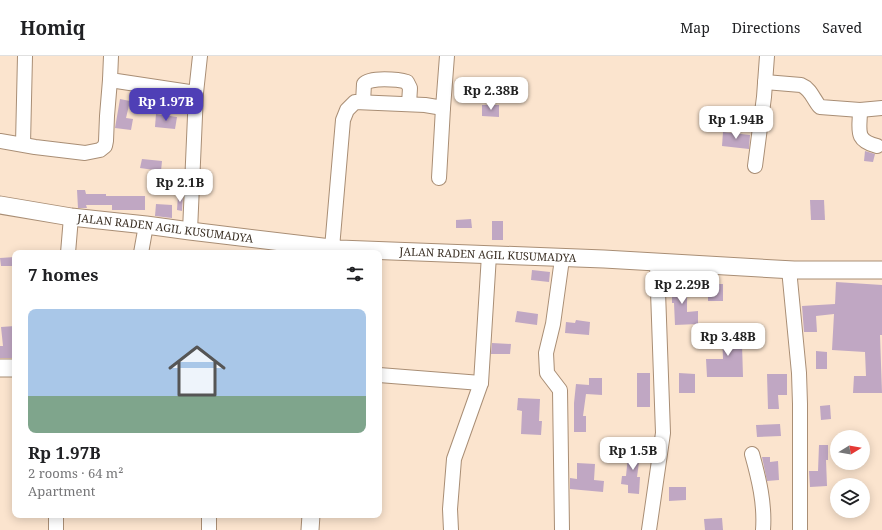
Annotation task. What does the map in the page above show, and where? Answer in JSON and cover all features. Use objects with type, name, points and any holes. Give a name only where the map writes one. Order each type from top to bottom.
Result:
[{"type":"main road","name":"JALAN RADEN AGIL KUSUMADYA","points":[[0,205],[71,217],[146,225],[336,250]]},
{"type":"main road","name":"JALAN RADEN AGIL KUSUMADYA","points":[[382,252],[604,259],[789,270],[882,270]]},
{"type":"main road","points":[[0,368],[12,368]]},
{"type":"main road","points":[[310,530],[311,518]]},
{"type":"street","points":[[22,144],[24,56]]},
{"type":"street","points":[[0,141],[85,153],[100,150],[106,141],[110,56]]},
{"type":"street","points":[[190,231],[196,93],[200,56]]},
{"type":"street","points":[[439,178],[447,56]]},
{"type":"street","points":[[755,166],[767,56]]},
{"type":"street","points":[[110,80],[196,93]]},
{"type":"street","points":[[363,102],[364,84],[366,81],[402,81],[407,82],[410,88],[409,104]]},
{"type":"street","points":[[765,82],[801,85],[806,87],[811,92],[820,107],[860,110],[882,108]]},
{"type":"street","points":[[336,250],[343,120],[347,110],[355,102],[409,104],[443,108]]},
{"type":"street","points":[[860,110],[860,130],[862,139],[866,143],[877,146]]},
{"type":"street","points":[[68,250],[71,217]]},
{"type":"street","points":[[142,250],[146,225]]},
{"type":"street","points":[[451,530],[450,509],[454,459],[480,383],[489,255]]},
{"type":"street","points":[[562,258],[553,324],[546,353],[547,373],[560,390],[562,530]]},
{"type":"street","points":[[649,530],[663,433],[657,263]]},
{"type":"street","points":[[789,270],[799,373],[800,530]]},
{"type":"street","points":[[382,375],[480,383]]},
{"type":"street","points":[[752,454],[763,500],[763,530]]},
{"type":"street","points":[[56,518],[56,530]]},
{"type":"street","points":[[209,518],[210,530]]},
{"type":"building","points":[[120,99],[130,101],[126,118],[133,119],[131,130],[115,128]]},
{"type":"building","points":[[482,105],[499,105],[499,117],[482,116]]},
{"type":"building","points":[[156,114],[177,117],[175,129],[155,127]]},
{"type":"building","points":[[723,132],[750,135],[749,149],[722,146]]},
{"type":"building","points":[[865,151],[875,154],[873,162],[864,161]]},
{"type":"building","points":[[142,159],[162,161],[161,171],[140,168]]},
{"type":"building","points":[[77,190],[85,190],[86,194],[106,194],[106,196],[145,196],[145,210],[112,210],[112,205],[86,205],[87,208],[78,208]]},
{"type":"building","points":[[178,195],[183,195],[182,211],[177,210]]},
{"type":"building","points":[[810,200],[824,200],[825,220],[811,220]]},
{"type":"building","points":[[156,204],[172,205],[172,218],[155,216]]},
{"type":"building","points":[[471,219],[472,228],[456,228],[456,220]]},
{"type":"building","points":[[492,221],[503,221],[503,240],[492,240]]},
{"type":"building","points":[[12,257],[12,266],[1,266],[0,258]]},
{"type":"building","points":[[532,270],[550,272],[549,282],[531,280]]},
{"type":"building","points":[[672,281],[687,281],[687,312],[698,311],[698,324],[675,325],[674,303],[672,303]]},
{"type":"building","points":[[836,282],[882,285],[882,335],[880,335],[882,393],[853,393],[854,376],[866,376],[865,352],[832,350],[834,314],[816,316],[817,332],[804,332],[802,306],[835,304]]},
{"type":"building","points":[[708,284],[723,284],[723,301],[708,301]]},
{"type":"building","points":[[517,311],[538,314],[537,325],[515,322]]},
{"type":"building","points":[[576,320],[590,322],[589,335],[565,333],[566,322],[575,323]]},
{"type":"building","points":[[12,326],[12,358],[0,358],[0,346],[3,346],[1,327]]},
{"type":"building","points":[[722,331],[743,331],[743,377],[707,377],[706,359],[723,359]]},
{"type":"building","points":[[492,343],[511,344],[510,354],[491,354]]},
{"type":"building","points":[[816,351],[827,352],[827,369],[816,369]]},
{"type":"building","points":[[637,373],[650,373],[650,407],[637,407]]},
{"type":"building","points":[[679,373],[695,374],[695,393],[679,393]]},
{"type":"building","points":[[767,374],[787,374],[787,395],[778,395],[779,409],[768,409]]},
{"type":"building","points":[[589,378],[602,378],[602,395],[586,394],[583,416],[586,416],[586,432],[574,432],[574,403],[576,384],[589,385]]},
{"type":"building","points":[[518,398],[540,399],[539,421],[542,421],[541,435],[521,434],[522,411],[517,410]]},
{"type":"building","points":[[830,405],[831,419],[821,420],[820,406]]},
{"type":"building","points":[[780,424],[781,436],[757,437],[756,425]]},
{"type":"building","points":[[819,445],[828,445],[828,460],[826,460],[827,486],[810,487],[809,471],[818,471]]},
{"type":"building","points":[[629,446],[641,447],[637,477],[640,477],[639,494],[628,493],[628,485],[621,484],[622,476],[626,476]]},
{"type":"building","points":[[762,457],[770,457],[770,462],[778,461],[779,480],[767,481]]},
{"type":"building","points":[[577,463],[595,464],[594,480],[604,481],[603,492],[570,489],[570,478],[577,479]]},
{"type":"building","points":[[669,487],[686,487],[686,500],[669,501]]},
{"type":"building","points":[[722,518],[723,530],[705,530],[704,519]]}]
